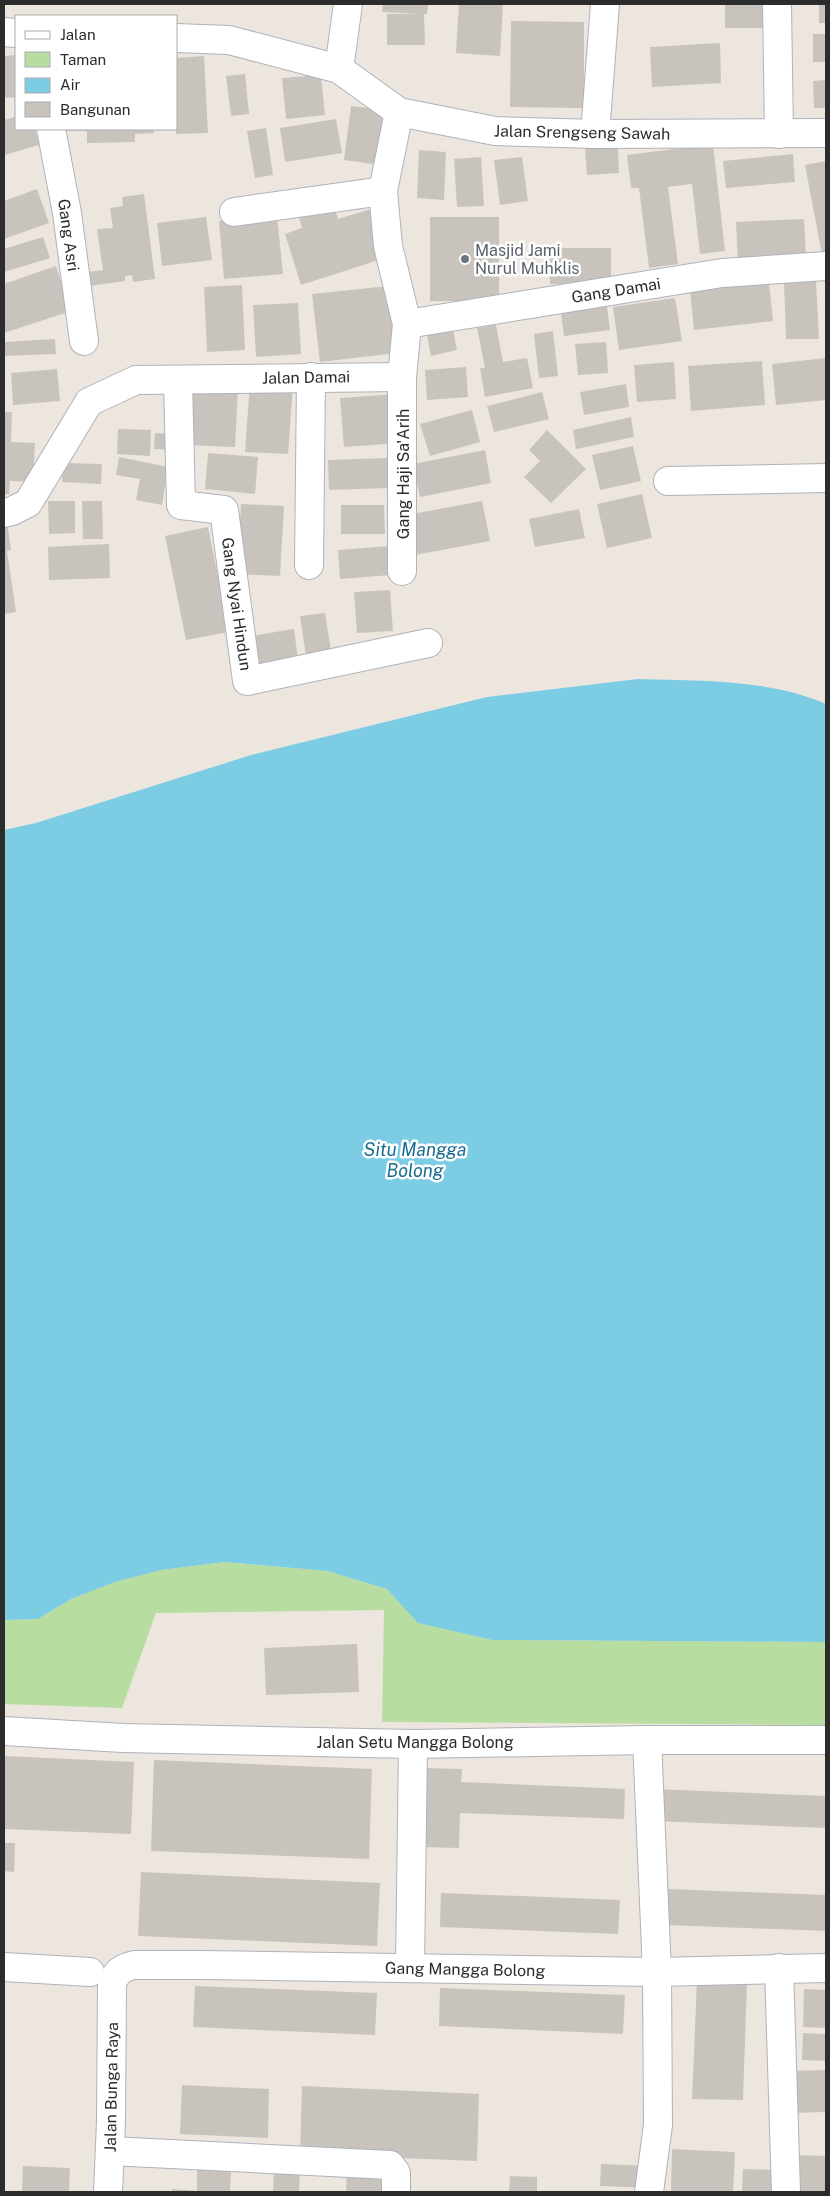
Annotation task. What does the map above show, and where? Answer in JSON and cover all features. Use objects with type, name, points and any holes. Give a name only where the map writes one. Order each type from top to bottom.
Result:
[{"type":"street","points":[[339,69],[348,4]]},
{"type":"street","points":[[595,134],[605,4]]},
{"type":"street","points":[[777,4],[779,134]]},
{"type":"street","name":"Jalan Srengseng Sawah","points":[[178,38],[229,40],[339,69],[399,112],[495,131],[595,134],[826,133]]},
{"type":"street","points":[[399,112],[383,191],[388,246],[407,324],[402,377]]},
{"type":"street","name":"Gang Asri","points":[[51,130],[67,213],[84,341]]},
{"type":"street","points":[[234,212],[383,191]]},
{"type":"street","name":"Gang Damai","points":[[407,324],[722,273],[826,266]]},
{"type":"street","points":[[309,565],[311,377]]},
{"type":"street","name":"Jalan Damai","points":[[4,513],[28,503],[89,402],[136,380],[402,377]]},
{"type":"street","name":"Gang Haji Sa'Arih","points":[[402,377],[402,570]]},
{"type":"street","name":"Gang Nyai Hindun","points":[[178,380],[181,505],[224,510],[247,681],[428,643]]},
{"type":"street","points":[[668,481],[826,478]]},
{"type":"street","name":"Jalan Setu Mangga Bolong","points":[[4,1731],[123,1738],[413,1744],[647,1740],[826,1740]]},
{"type":"street","points":[[647,1740],[657,1972],[658,2124],[649,2192]]},
{"type":"street","points":[[410,1968],[413,1744]]},
{"type":"street","name":"Gang Mangga Bolong","points":[[101,1977],[117,1973],[123,1968],[134,1965],[657,1972],[826,1968]]},
{"type":"street","points":[[4,1967],[101,1977]]},
{"type":"street","points":[[779,1968],[786,2192]]},
{"type":"street","name":"Jalan Bunga Raya","points":[[101,1977],[110,2151],[108,2192]]},
{"type":"street","points":[[110,2151],[390,2166],[396,2173],[396,2192]]},
{"type":"green space","points":[[225,1562],[327,1571],[387,1589],[419,1623],[492,1640],[826,1642],[826,1725],[382,1722],[384,1610],[156,1613],[122,1708],[4,1704],[4,1620],[38,1619],[71,1599],[115,1582],[161,1570]]},
{"type":"water","name":"Situ Mangga Bolong","points":[[638,679],[710,681],[758,686],[804,696],[826,704],[826,1642],[492,1640],[418,1623],[387,1589],[327,1571],[225,1562],[161,1570],[115,1582],[71,1599],[38,1619],[4,1620],[4,830],[36,823],[251,755],[487,697]]},
{"type":"building","points":[[383,4],[428,4],[427,14],[424,14],[425,45],[387,45],[387,14],[419,14],[382,12]]},
{"type":"building","points":[[459,4],[503,4],[500,56],[456,53]]},
{"type":"building","points":[[725,4],[771,4],[771,28],[725,28]]},
{"type":"building","points":[[819,4],[826,4],[826,23],[819,23]]},
{"type":"building","points":[[511,21],[584,22],[584,108],[510,107]]},
{"type":"building","points":[[813,34],[826,34],[826,62],[813,62]]},
{"type":"building","points":[[720,43],[721,83],[652,87],[650,47]]},
{"type":"building","points":[[15,55],[15,97],[4,98],[4,56]]},
{"type":"building","points":[[204,56],[208,133],[176,134],[176,130],[178,130],[178,58]]},
{"type":"building","points":[[245,74],[249,114],[231,116],[226,76]]},
{"type":"building","points":[[321,75],[325,115],[286,119],[282,78]]},
{"type":"building","points":[[826,80],[826,108],[814,108],[813,81]]},
{"type":"building","points":[[351,106],[387,110],[380,165],[344,160]]},
{"type":"building","points":[[15,117],[15,130],[35,130],[39,145],[4,155],[4,120]]},
{"type":"building","points":[[336,119],[342,153],[285,162],[280,128]]},
{"type":"building","points":[[266,128],[273,175],[255,178],[247,131]]},
{"type":"building","points":[[154,130],[154,133],[135,134],[135,142],[87,143],[87,131],[65,131]]},
{"type":"building","points":[[713,144],[725,251],[700,254],[692,184],[668,187],[678,264],[649,268],[639,188],[631,188],[627,155]]},
{"type":"building","points":[[618,146],[619,173],[587,175],[585,148]]},
{"type":"building","points":[[419,150],[446,152],[444,200],[417,198]]},
{"type":"building","points":[[793,154],[795,182],[726,188],[723,161]]},
{"type":"building","points":[[481,157],[484,206],[457,207],[454,159]]},
{"type":"building","points":[[522,157],[528,201],[500,205],[494,160]]},
{"type":"building","points":[[826,161],[826,260],[823,260],[805,165]]},
{"type":"building","points":[[37,189],[49,223],[4,239],[4,201]]},
{"type":"building","points":[[144,194],[155,279],[133,282],[132,275],[125,276],[125,281],[89,286],[87,272],[103,270],[97,229],[113,228],[110,208],[123,206],[122,197]]},
{"type":"building","points":[[333,203],[338,219],[371,209],[385,258],[301,285],[285,234],[302,228],[298,214]]},
{"type":"building","points":[[277,215],[283,274],[224,279],[219,221]]},
{"type":"building","points":[[206,217],[212,260],[162,266],[157,223]]},
{"type":"building","name":"Masjid Jami Nurul Muhklis","points":[[430,217],[499,217],[499,301],[430,301]]},
{"type":"building","points":[[804,219],[806,258],[738,262],[736,222]]},
{"type":"building","points":[[43,237],[50,258],[4,272],[4,249]]},
{"type":"building","points":[[549,248],[611,248],[611,283],[550,284]]},
{"type":"building","points":[[56,266],[71,311],[4,333],[4,284]]},
{"type":"building","points":[[816,281],[819,339],[786,339],[784,282]]},
{"type":"building","points":[[769,282],[773,321],[694,330],[690,290]]},
{"type":"building","points":[[242,285],[245,350],[207,352],[204,287]]},
{"type":"building","points":[[388,286],[396,353],[320,362],[312,294]]},
{"type":"building","points":[[675,298],[682,341],[619,350],[613,307]]},
{"type":"building","points":[[606,299],[610,330],[564,336],[560,306]]},
{"type":"building","points":[[298,303],[301,354],[256,357],[253,305]]},
{"type":"building","points":[[452,325],[457,350],[431,356],[426,330]]},
{"type":"building","points":[[496,325],[503,362],[527,358],[533,388],[485,397],[480,368],[485,368],[477,328]]},
{"type":"building","points":[[553,331],[558,376],[539,378],[534,334]]},
{"type":"building","points":[[55,339],[56,354],[4,356],[4,342]]},
{"type":"building","points":[[606,342],[608,373],[578,375],[575,344]]},
{"type":"building","points":[[826,358],[826,400],[776,405],[772,364]]},
{"type":"building","points":[[762,361],[765,405],[691,411],[688,366]]},
{"type":"building","points":[[674,362],[676,399],[637,402],[634,365]]},
{"type":"building","points":[[466,367],[468,397],[427,400],[425,370]]},
{"type":"building","points":[[57,369],[60,401],[13,405],[11,373]]},
{"type":"building","points":[[250,382],[293,385],[288,454],[245,452]]},
{"type":"building","points":[[626,384],[629,407],[584,415],[580,392]]},
{"type":"building","points":[[186,385],[238,388],[235,447],[183,445]]},
{"type":"building","points":[[542,392],[549,419],[494,432],[487,406]]},
{"type":"building","points":[[396,394],[399,443],[344,447],[340,398]]},
{"type":"building","points":[[472,410],[480,442],[430,456],[420,424]]},
{"type":"building","points":[[4,412],[12,412],[11,442],[35,443],[33,482],[10,481],[9,494],[4,494]]},
{"type":"building","points":[[631,417],[634,437],[576,449],[573,430]]},
{"type":"building","points":[[118,429],[151,430],[150,456],[117,454]]},
{"type":"building","points":[[547,430],[586,469],[551,503],[524,477],[540,461],[529,450]]},
{"type":"building","points":[[155,433],[174,434],[173,450],[154,449]]},
{"type":"building","points":[[633,446],[641,481],[600,490],[592,455]]},
{"type":"building","points":[[485,450],[491,483],[420,497],[413,464]]},
{"type":"building","points":[[208,453],[258,457],[255,494],[205,489]]},
{"type":"building","points":[[119,457],[168,467],[162,505],[136,500],[140,479],[116,475]]},
{"type":"building","points":[[387,458],[388,488],[329,490],[328,460]]},
{"type":"building","points":[[63,463],[102,464],[101,484],[62,482]]},
{"type":"building","points":[[642,494],[652,538],[607,548],[597,504]]},
{"type":"building","points":[[48,501],[75,501],[75,533],[49,534]]},
{"type":"building","points":[[82,501],[102,501],[103,539],[83,539]]},
{"type":"building","points":[[482,501],[490,541],[415,555],[407,515]]},
{"type":"building","points":[[241,504],[284,506],[280,576],[237,574]]},
{"type":"building","points":[[341,505],[384,505],[385,534],[341,534]]},
{"type":"building","points":[[579,509],[585,538],[535,547],[529,519]]},
{"type":"building","points":[[7,522],[11,550],[7,551],[16,612],[4,614],[4,523]]},
{"type":"building","points":[[208,527],[229,632],[186,640],[165,536]]},
{"type":"building","points":[[109,544],[110,578],[49,580],[48,547]]},
{"type":"building","points":[[389,546],[391,575],[340,579],[338,550]]},
{"type":"building","points":[[390,590],[393,631],[357,633],[354,592]]},
{"type":"building","points":[[325,613],[331,651],[306,655],[300,616]]},
{"type":"building","points":[[294,629],[298,659],[256,665],[251,636]]},
{"type":"building","points":[[357,1644],[359,1692],[266,1695],[264,1648]]},
{"type":"building","points":[[4,1756],[134,1762],[131,1834],[4,1829]]},
{"type":"building","points":[[154,1760],[372,1769],[369,1859],[151,1851]]},
{"type":"building","points":[[422,1768],[462,1769],[461,1782],[625,1789],[624,1819],[460,1813],[459,1848],[419,1847]]},
{"type":"building","points":[[655,1789],[826,1796],[826,1828],[654,1821]]},
{"type":"building","points":[[4,1843],[15,1843],[14,1872],[4,1871]]},
{"type":"building","points":[[141,1872],[380,1883],[377,1946],[138,1936]]},
{"type":"building","points":[[668,1889],[826,1895],[826,1931],[667,1925]]},
{"type":"building","points":[[441,1893],[620,1900],[618,1934],[440,1927]]},
{"type":"building","points":[[697,1980],[747,1982],[743,2100],[692,2099]]},
{"type":"building","points":[[195,1986],[377,1993],[375,2035],[193,2027]]},
{"type":"building","points":[[440,1988],[625,1995],[623,2034],[439,2026]]},
{"type":"building","points":[[804,1989],[826,1990],[826,2028],[803,2027]]},
{"type":"building","points":[[803,2033],[826,2034],[826,2061],[802,2060]]},
{"type":"building","points":[[826,2070],[826,2112],[790,2113],[789,2071]]},
{"type":"building","points":[[182,2085],[269,2089],[268,2138],[180,2134]]},
{"type":"building","points":[[302,2086],[479,2094],[477,2161],[300,2154]]},
{"type":"building","points":[[672,2149],[735,2152],[733,2192],[671,2192]]},
{"type":"building","points":[[796,2155],[826,2156],[826,2192],[795,2192]]},
{"type":"building","points":[[601,2164],[648,2166],[647,2188],[600,2186]]},
{"type":"building","points":[[23,2166],[70,2168],[69,2192],[22,2192]]},
{"type":"building","points":[[197,2168],[231,2169],[230,2192],[172,2192],[172,2189],[197,2191]]},
{"type":"building","points":[[743,2169],[775,2170],[774,2192],[742,2192]]},
{"type":"building","points":[[274,2170],[300,2171],[299,2192],[273,2192]]},
{"type":"building","points":[[347,2170],[390,2172],[389,2192],[346,2192]]},
{"type":"building","points":[[510,2176],[537,2177],[537,2192],[509,2192]]},
{"type":"place","name":"Masjid Jami Nurul Muhklis","points":[[465,259]]}]
